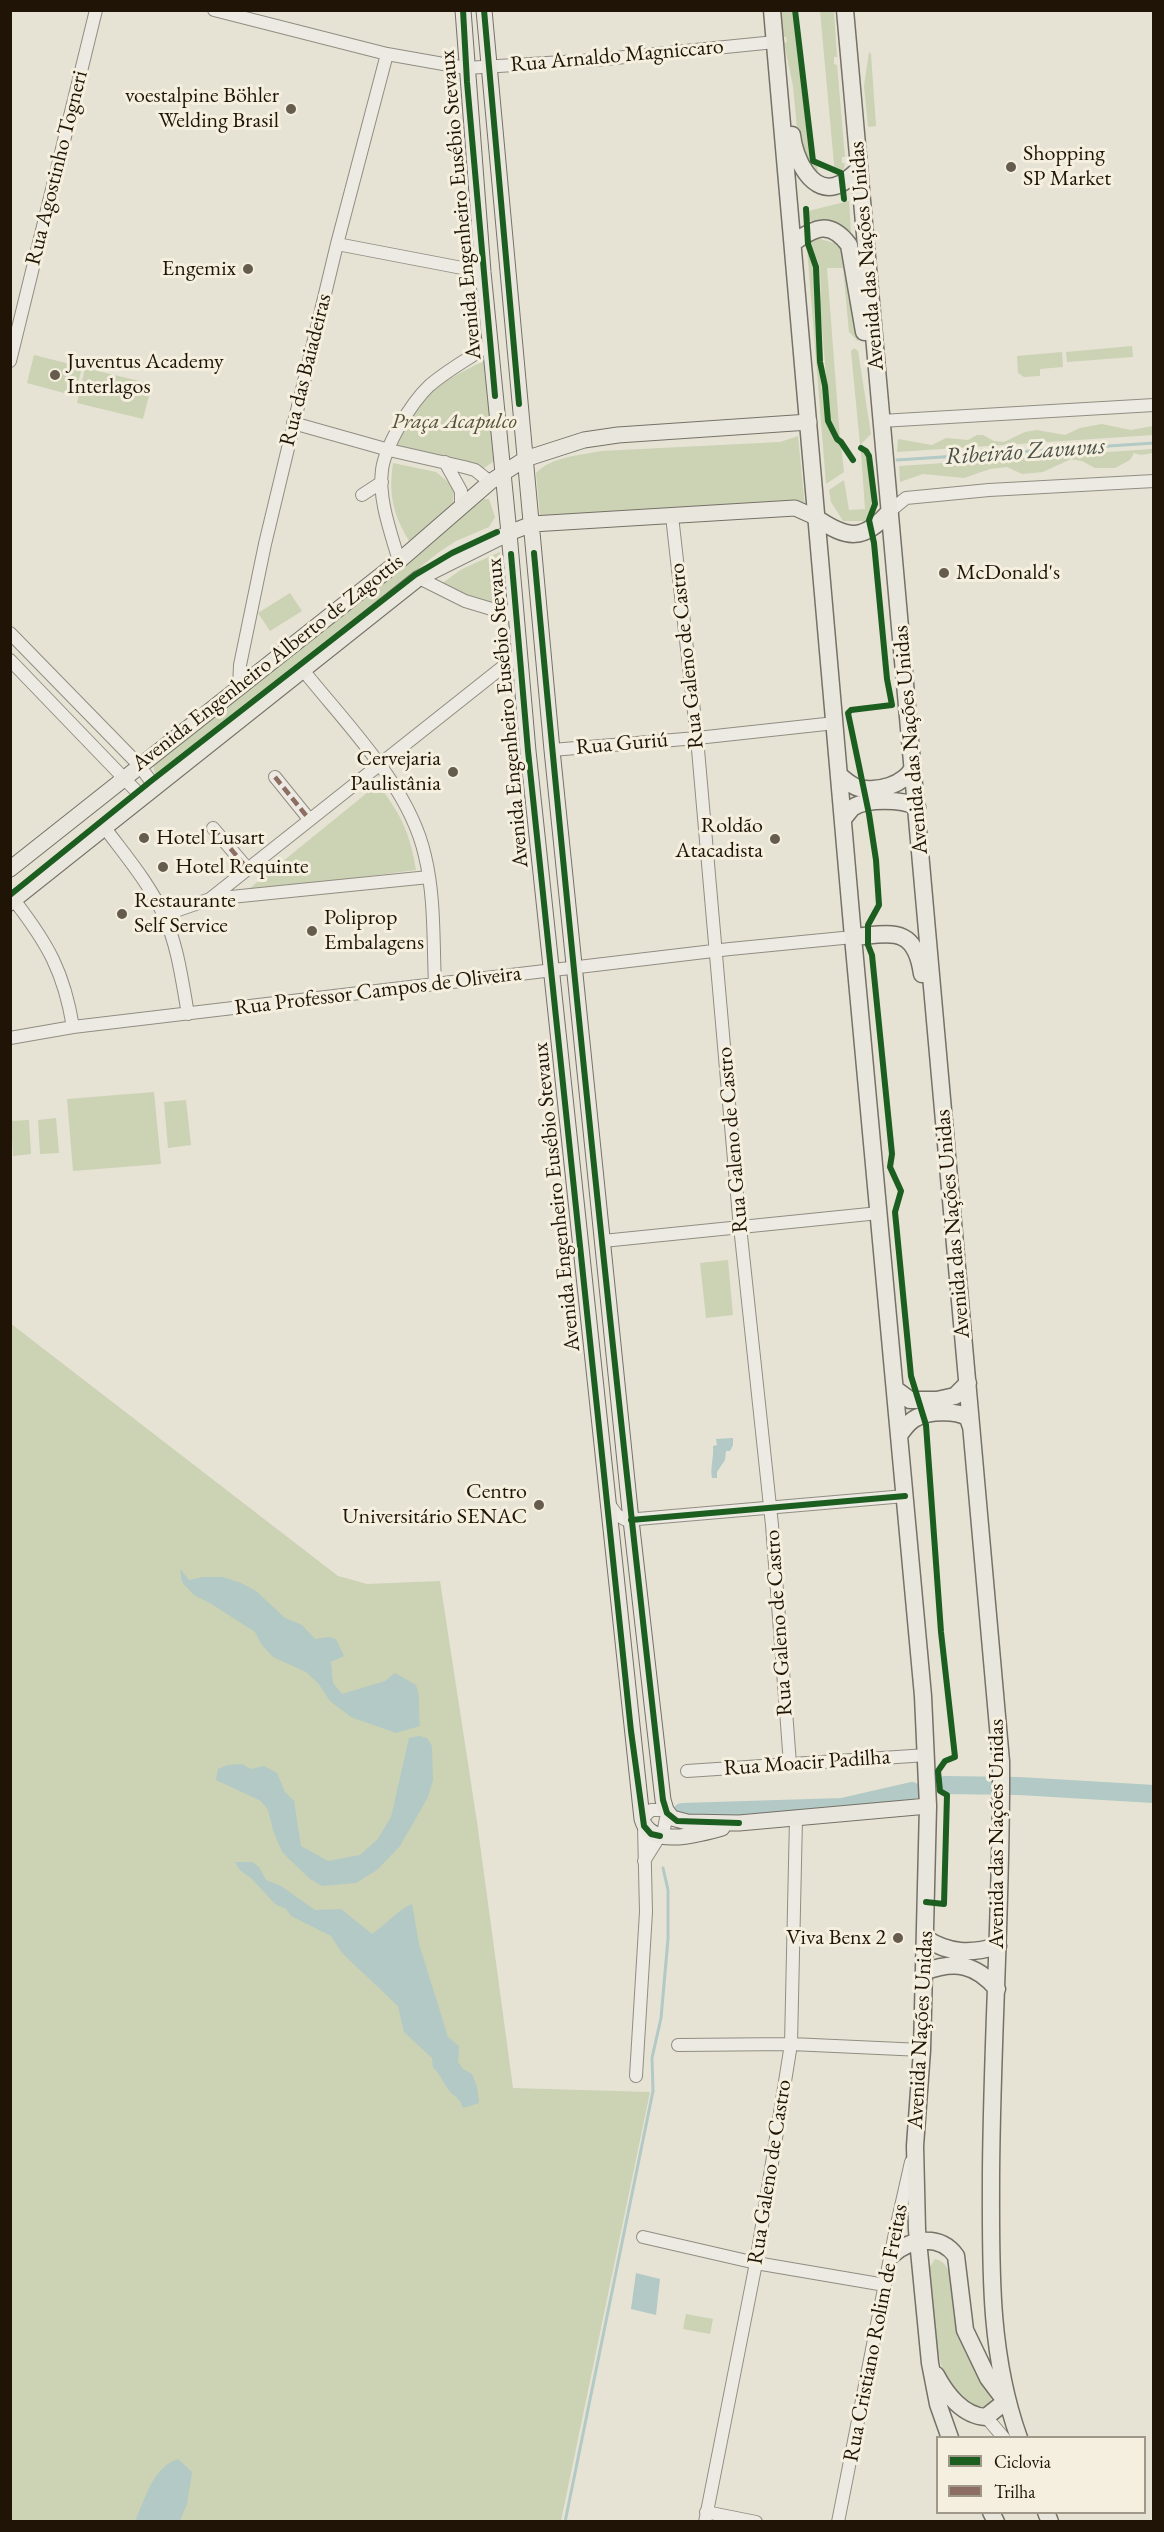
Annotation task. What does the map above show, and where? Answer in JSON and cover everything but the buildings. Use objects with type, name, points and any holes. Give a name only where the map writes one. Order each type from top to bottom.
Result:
[{"type":"highway","points":[[772,10],[809,422],[815,518],[905,1496],[927,1761],[928,1801]]},
{"type":"highway","name":"Avenida das Nações Unidas","points":[[845,10],[1001,1761],[997,1989],[992,2107],[991,2297],[996,2347],[1006,2402],[1018,2436]]},
{"type":"highway","points":[[777,59],[787,85],[793,144],[799,162],[811,179],[827,186],[838,186],[859,170]]},
{"type":"highway","points":[[793,243],[806,234],[822,228],[832,229],[842,235],[849,244],[868,364],[878,380]]},
{"type":"highway","points":[[815,518],[842,532],[861,534],[876,527],[890,511]]},
{"type":"highway","points":[[839,775],[860,789],[880,788],[898,784],[907,779],[913,768]]},
{"type":"highway","points":[[843,819],[860,804],[897,800],[906,801],[917,807]]},
{"type":"highway","points":[[853,937],[895,933],[914,946],[921,962],[930,1031],[937,1041]]},
{"type":"highway","points":[[895,1389],[910,1400],[937,1400],[960,1394],[968,1383]]},
{"type":"highway","points":[[899,1435],[911,1420],[922,1415],[959,1413],[968,1418],[972,1428]]},
{"type":"highway","name":"Avenida Nações Unidas","points":[[915,2146],[922,2050],[928,1801]]},
{"type":"highway","points":[[926,1938],[950,1951],[982,1951],[998,1946]]},
{"type":"highway","points":[[924,1972],[949,1965],[967,1966],[987,1977],[997,1989]]},
{"type":"highway","points":[[915,2146],[918,2242],[930,2363],[938,2404],[949,2436]]},
{"type":"highway","points":[[892,2255],[899,2248],[933,2240],[940,2241],[956,2256],[966,2330],[988,2378],[1006,2402],[986,2417],[978,2417],[964,2410],[952,2399],[930,2363]]},
{"type":"main road","name":"Avenida Engenheiro Eusébio Stevaux","points":[[463,10],[466,68],[495,396],[497,478],[509,533],[526,734],[643,1822]]},
{"type":"main road","name":"Avenida Engenheiro Eusébio Stevaux","points":[[484,10],[552,750],[631,1520],[666,1812]]},
{"type":"main road","points":[[495,396],[505,404],[519,404]]},
{"type":"main road","name":"Avenida Engenheiro Alberto de Zagottis","points":[[10,869],[399,561],[461,506],[525,459],[584,440],[618,435],[809,422]]},
{"type":"main road","name":"Avenida Engenheiro Alberto de Zagottis","points":[[13,902],[419,578],[509,533],[532,525],[795,508],[815,518]]},
{"type":"main road","points":[[526,734],[540,747],[552,750]]},
{"type":"main road","points":[[559,1046],[580,1057],[586,1072]]},
{"type":"main road","points":[[666,1812],[677,1821],[739,1823],[928,1801]]},
{"type":"main road","points":[[643,1822],[651,1834],[660,1836],[708,1832],[739,1823]]},
{"type":"street","name":"Rua Agostinho Togneri","points":[[10,361],[96,10]]},
{"type":"street","name":"Rua Arnaldo Magniccaro","points":[[214,10],[387,54],[466,68],[595,60],[775,42]]},
{"type":"street","name":"Rua das Baiadeiras","points":[[239,688],[240,665],[293,423],[387,54]]},
{"type":"street","points":[[337,244],[483,272]]},
{"type":"street","points":[[399,561],[387,518],[382,482],[382,470],[389,450],[407,413],[428,387],[490,344]]},
{"type":"street","points":[[881,421],[1154,405]]},
{"type":"street","points":[[293,423],[389,450],[475,470],[497,478]]},
{"type":"street","points":[[445,462],[458,483],[461,506]]},
{"type":"street","points":[[890,511],[906,498],[989,490],[1154,481]]},
{"type":"street","points":[[362,495],[382,482]]},
{"type":"street","name":"Rua Galeno de Castro","points":[[672,516],[697,738],[741,1227],[770,1506],[790,1764]]},
{"type":"street","points":[[419,578],[465,601],[515,616]]},
{"type":"street","points":[[10,633],[139,765],[155,787]]},
{"type":"street","points":[[210,899],[519,654]]},
{"type":"street","points":[[10,660],[142,797]]},
{"type":"street","points":[[303,670],[379,766],[405,804],[417,829],[429,877],[435,984]]},
{"type":"street","name":"Rua Guriú","points":[[552,750],[697,738],[835,723]]},
{"type":"street","points":[[92,744],[102,746],[109,738],[109,734]]},
{"type":"street","points":[[275,777],[309,819]]},
{"type":"street","points":[[105,828],[135,869],[164,915],[181,970],[188,1014]]},
{"type":"street","points":[[213,828],[247,868]]},
{"type":"street","points":[[164,915],[210,899],[429,877]]},
{"type":"street","points":[[13,902],[42,935],[60,972],[69,1000],[73,1027]]},
{"type":"street","name":"Rua Professor Campos de Oliveira","points":[[10,1038],[73,1027],[853,937]]},
{"type":"street","points":[[603,1241],[879,1214]]},
{"type":"street","points":[[607,1501],[616,1515],[631,1520],[770,1506],[905,1496]]},
{"type":"street","name":"Rua Moacir Padilha","points":[[687,1771],[790,1764],[927,1761]]},
{"type":"street","points":[[643,1822],[651,1810],[666,1812]]},
{"type":"street","name":"Avenida Engenheiro Eusébio Stevaux","points":[[644,1862],[660,1836],[666,1812]]},
{"type":"street","name":"Rua Galeno de Castro","points":[[706,2517],[756,2263],[791,2044],[796,1818]]},
{"type":"street","name":"Avenida Engenheiro Eusébio Stevaux","points":[[636,2076],[646,1912],[643,1822]]},
{"type":"street","points":[[678,2045],[791,2044],[922,2050]]},
{"type":"street","name":"Rua Cristiano Rolim de Freitas","points":[[838,2522],[915,2146]]},
{"type":"street","points":[[643,2237],[756,2263],[885,2285]]},
{"type":"street","points":[[986,2417],[1002,2436]]},
{"type":"street","points":[[706,2517],[756,2522]]},
{"type":"green space","points":[[779,11],[792,11],[811,163],[817,165],[818,172],[812,169],[801,146],[801,140],[798,139],[793,86],[784,43],[787,42],[786,37],[783,37]]},
{"type":"green space","points":[[820,11],[834,11],[837,57],[834,57],[834,64],[837,65],[845,157],[842,157],[842,163],[845,163],[843,172],[835,170],[834,164]]},
{"type":"green space","points":[[869,52],[871,54],[876,126],[868,127],[864,86]]},
{"type":"green space","points":[[849,201],[851,232],[828,220],[808,221],[808,211]]},
{"type":"green space","points":[[817,238],[834,243],[844,252],[858,335],[858,341],[849,332],[843,268],[827,268],[840,439],[833,428],[829,413],[820,303],[820,270],[810,243]]},
{"type":"green space","points":[[807,248],[815,266],[819,369],[826,421],[833,437],[841,444],[844,472],[826,484]]},
{"type":"green space","points":[[1132,346],[1133,357],[1067,362],[1066,352]]},
{"type":"green space","points":[[854,348],[858,351],[871,434],[860,445],[851,351]]},
{"type":"green space","points":[[1062,352],[1063,367],[1040,369],[1040,376],[1024,377],[1018,373],[1017,356]]},
{"type":"green space","name":"Juventus Academy Interlagos","points":[[34,355],[82,367],[75,396],[27,383]]},
{"type":"green space","name":"Praça Acapulco","points":[[486,360],[494,461],[484,468],[396,446],[408,419],[425,397],[454,376]]},
{"type":"green space","points":[[85,368],[152,384],[143,419],[77,403]]},
{"type":"green space","points":[[1102,424],[1131,430],[1153,426],[1153,435],[897,452],[898,439],[932,445],[946,438],[968,440],[977,435],[983,435],[994,441],[1004,442],[1025,432],[1037,430],[1065,435],[1080,428]]},
{"type":"green space","points":[[798,436],[805,507],[546,521],[540,516],[536,473],[558,460],[601,451],[780,442]]},
{"type":"green space","points":[[1153,449],[1153,453],[1141,455],[1134,453],[1130,460],[1115,468],[1095,468],[1082,461],[1071,459],[1043,472],[1022,474],[1007,467],[990,469],[964,478],[923,474],[900,482],[899,466]]},
{"type":"green space","points":[[863,450],[867,456],[872,490],[871,506],[865,521],[843,521],[831,502],[829,490],[844,480],[849,510],[865,509],[861,452]]},
{"type":"green space","name":"Praça Acapulco","points":[[393,463],[436,472],[454,487],[453,508],[411,544],[400,525],[394,506],[391,486]]},
{"type":"green space","points":[[484,499],[489,499],[495,517],[489,527],[456,541],[439,552],[279,682],[159,775],[155,774],[153,765]]},
{"type":"green space","points":[[500,552],[505,612],[441,584],[462,569]]},
{"type":"green space","points":[[290,593],[302,611],[270,631],[258,613]]},
{"type":"green space","points":[[378,784],[403,824],[411,845],[416,870],[245,892]]},
{"type":"green space","points":[[154,1092],[161,1164],[73,1171],[67,1099]]},
{"type":"green space","points":[[186,1100],[191,1145],[168,1148],[164,1102]]},
{"type":"green space","points":[[56,1118],[59,1153],[40,1154],[38,1120]]},
{"type":"green space","points":[[29,1120],[31,1154],[13,1156],[11,1121]]},
{"type":"green space","points":[[728,1260],[733,1315],[706,1318],[700,1263]]},
{"type":"green space","points":[[10,1323],[338,1576],[367,1584],[440,1581],[477,1822],[513,2088],[650,2092],[561,2521],[11,2521]]},
{"type":"green space","points":[[935,2259],[942,2262],[949,2274],[956,2328],[964,2349],[991,2399],[987,2409],[974,2409],[953,2389],[940,2361],[929,2268]]},
{"type":"green space","points":[[686,2314],[713,2319],[710,2334],[683,2329]]},
{"type":"water","points":[[733,1438],[733,1445],[730,1451],[726,1451],[725,1460],[717,1472],[717,1478],[712,1478],[713,1446],[717,1445],[716,1439]]},
{"type":"water","points":[[180,1569],[189,1580],[223,1577],[241,1583],[256,1591],[285,1618],[302,1625],[315,1639],[328,1637],[336,1639],[344,1656],[331,1662],[333,1683],[342,1694],[385,1681],[395,1673],[416,1685],[420,1726],[396,1733],[351,1717],[330,1701],[318,1683],[306,1672],[273,1657],[262,1645],[255,1632],[194,1595],[182,1582]]},
{"type":"water","points":[[419,1736],[427,1738],[432,1746],[433,1780],[428,1797],[400,1846],[377,1870],[356,1883],[322,1886],[310,1879],[282,1852],[268,1810],[261,1801],[216,1780],[218,1769],[228,1765],[242,1764],[251,1769],[264,1766],[277,1773],[285,1792],[294,1801],[301,1846],[328,1861],[360,1855],[377,1840],[391,1817],[409,1738]]},
{"type":"water","points":[[235,1862],[252,1862],[259,1867],[266,1880],[281,1886],[315,1910],[341,1909],[372,1934],[412,1904],[419,1944],[448,2037],[459,2046],[458,2062],[463,2069],[472,2074],[477,2087],[479,2103],[463,2108],[433,2068],[432,2058],[404,2032],[398,2006],[342,1953],[331,1936],[291,1916],[286,1909],[275,1904],[252,1879],[240,1870]]},
{"type":"water","points":[[636,2273],[660,2279],[656,2315],[631,2309]]},
{"type":"water","points":[[178,2459],[192,2472],[187,2504],[180,2521],[135,2521],[156,2477],[169,2463]]},
{"type":"waterway","name":"Ribeirão Zavuvus","points":[[897,460],[1154,443]]},
{"type":"waterway","points":[[944,1785],[1019,1786],[1154,1794]]},
{"type":"waterway","points":[[682,1812],[842,1807],[912,1791]]},
{"type":"waterway","points":[[565,2522],[653,2091],[652,2058],[661,2018],[668,1939],[668,1890],[663,1868]]},
{"type":"marked path","points":[[275,777],[309,819]]},
{"type":"marked path","points":[[213,828],[247,868]]},
{"type":"cycle path","points":[[463,10],[467,82],[495,396]]},
{"type":"cycle path","points":[[484,10],[519,404]]},
{"type":"cycle path","points":[[795,10],[813,161],[841,173],[844,199]]},
{"type":"cycle path","points":[[806,209],[808,244],[816,267],[820,362],[828,421],[837,439],[853,460]]},
{"type":"cycle path","points":[[861,448],[869,456],[875,504],[869,520],[874,543],[887,679],[892,705],[851,710],[848,713],[876,860],[879,905],[868,925],[868,945],[872,955],[892,1154],[890,1167],[901,1191],[895,1212],[911,1376],[926,1425],[941,1632],[955,1757],[945,1761],[938,1771],[940,1791],[947,1795],[944,1904],[926,1902]]},
{"type":"cycle path","points":[[10,895],[151,781],[415,575],[452,553],[497,532]]},
{"type":"cycle path","points":[[534,553],[595,1177],[663,1800],[667,1813],[677,1821],[739,1823]]},
{"type":"cycle path","points":[[511,554],[528,751],[631,1731],[644,1826],[651,1834],[660,1836]]},
{"type":"cycle path","points":[[631,1520],[905,1496]]},
{"type":"place","name":"voestalpine Böhler Welding Brasil","points":[[291,109]]},
{"type":"place","name":"Shopping SP Market","points":[[1011,167]]},
{"type":"place","name":"Engemix","points":[[248,269]]},
{"type":"place","name":"Juventus Academy Interlagos","points":[[55,375]]},
{"type":"place","name":"McDonald's","points":[[944,573]]},
{"type":"place","name":"Cervejaria Paulistânia","points":[[453,772]]},
{"type":"place","name":"Hotel Lusart","points":[[144,838]]},
{"type":"place","name":"Roldão Atacadista","points":[[775,839]]},
{"type":"place","name":"Hotel Requinte","points":[[163,867]]},
{"type":"place","name":"Restaurante Self Service","points":[[122,914]]},
{"type":"place","name":"Poliprop Embalagens","points":[[312,931]]},
{"type":"place","name":"Centro Universitário SENAC","points":[[539,1505]]},
{"type":"place","name":"Viva Benx 2","points":[[898,1938]]}]
